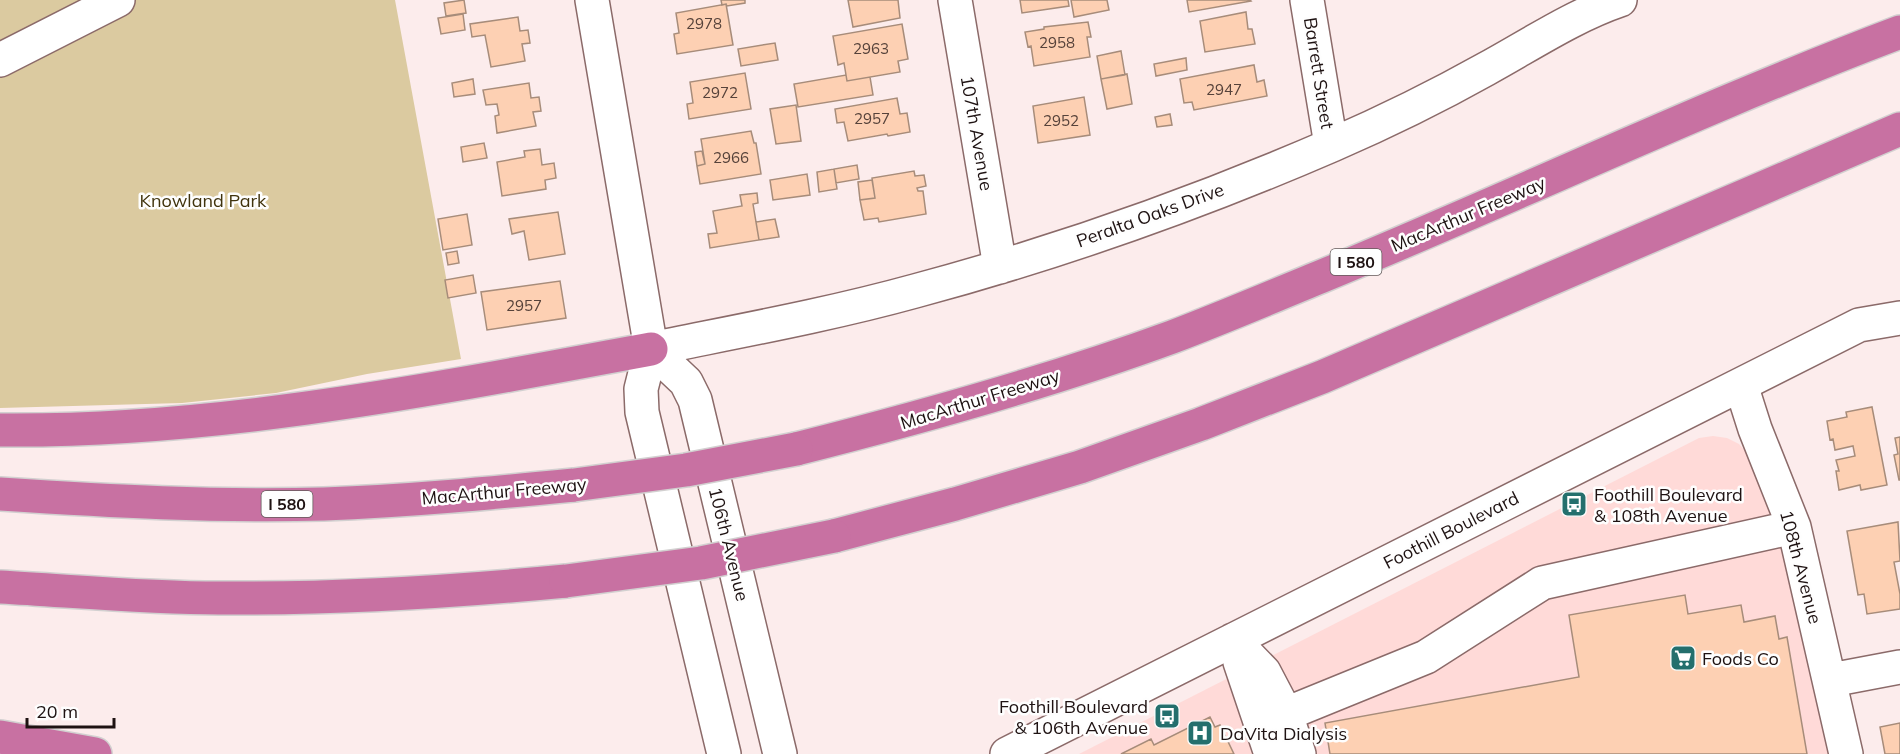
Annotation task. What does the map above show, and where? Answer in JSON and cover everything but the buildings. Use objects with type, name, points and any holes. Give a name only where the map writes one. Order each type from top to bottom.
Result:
[{"type":"highway","name":"MacArthur Freeway","points":[[0,494],[213,504],[323,504],[440,498],[574,485],[686,470],[796,449],[918,419],[1054,378],[1173,336],[1420,236],[1757,90],[1900,32]]},
{"type":"highway","points":[[0,587],[216,598],[327,598],[445,592],[566,581],[701,563],[834,536],[955,504],[1080,467],[1201,424],[1322,377],[1900,129]]},
{"type":"highway","points":[[0,430],[134,427],[331,406],[454,386],[651,349]]},
{"type":"highway","points":[[0,737],[95,754]]},
{"type":"street","points":[[0,60],[118,0]]},
{"type":"street","points":[[592,0],[651,349],[641,389],[642,412],[724,754]]},
{"type":"street","name":"107th Avenue","points":[[955,0],[1000,267]]},
{"type":"street","name":"Barrett Street","points":[[1307,0],[1331,145]]},
{"type":"street","name":"Peralta Oaks Drive","points":[[651,349],[828,312],[915,291],[1000,267],[1109,231],[1218,191],[1331,145],[1455,86],[1603,2]]},
{"type":"street","name":"Foothill Boulevard","points":[[1007,754],[1859,326],[1900,318]]},
{"type":"street","name":"106th Avenue","points":[[651,349],[686,382],[695,400],[780,754]]},
{"type":"street","name":"108th Avenue","points":[[1741,385],[1755,429],[1794,527],[1831,680],[1846,754]]},
{"type":"street","points":[[1286,714],[1426,657],[1542,583],[1794,527]]},
{"type":"street","points":[[1233,640],[1264,672],[1286,714],[1299,754]]},
{"type":"street","points":[[1233,640],[1271,754]]},
{"type":"street","points":[[1831,680],[1900,667]]},
{"type":"shaded area","points":[[1713,436],[1727,438],[1739,444],[1749,455],[1754,468],[1787,561],[1828,754],[1079,754],[1699,438]]},
{"type":"green space","name":"Knowland Park","points":[[0,0],[395,0],[461,359],[367,374],[276,393],[182,403],[0,408]]},
{"type":"place","name":"Foothill Boulevard & 108th Avenue","points":[[1574,504]]},
{"type":"place","name":"Foods Co","points":[[1683,658]]},
{"type":"place","name":"Foothill Boulevard & 106th Avenue","points":[[1167,716]]},
{"type":"place","name":"DaVita Dialysis","points":[[1200,733]]}]
